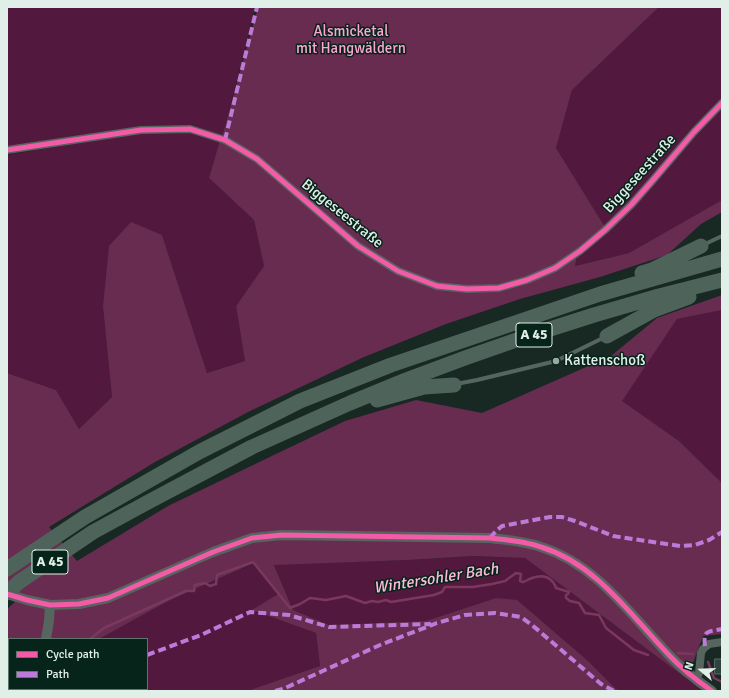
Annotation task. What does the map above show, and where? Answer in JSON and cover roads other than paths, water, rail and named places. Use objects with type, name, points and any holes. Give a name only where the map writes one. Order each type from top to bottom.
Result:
[{"type":"highway","points":[[600,294],[627,278],[652,270],[700,246]]},
{"type":"highway","name":"A 45","points":[[7,568],[85,517],[198,452],[300,401],[391,365],[600,294],[722,259]]},
{"type":"highway","points":[[607,336],[654,310],[712,288],[722,280]]},
{"type":"highway","name":"A 45","points":[[7,593],[19,582],[94,532],[252,447],[350,403],[465,358],[594,315],[722,280]]},
{"type":"highway","points":[[350,403],[370,402],[424,387],[454,385]]},
{"type":"street","name":"Biggeseestraße","points":[[7,150],[141,130],[190,129],[224,140],[257,159],[358,246],[398,271],[437,286],[467,289],[499,288],[527,280],[555,268],[580,251],[631,205],[694,132],[722,103]]},
{"type":"street","points":[[7,593],[27,600],[50,605],[79,604],[108,598],[213,552],[252,538],[281,535],[490,538],[522,542],[542,547],[559,554],[590,573],[614,595],[669,655],[703,685]]},
{"type":"street","points":[[46,638],[50,605]]},
{"type":"street","points":[[703,685],[699,673],[701,653],[708,644],[722,642]]},
{"type":"lane","points":[[700,246],[722,236]]},
{"type":"lane","points":[[454,385],[556,360],[607,336]]},
{"type":"waterway","name":"Wintersohler Bach","points":[[91,638],[104,628],[186,591],[194,591],[195,585],[205,583],[210,586],[216,584],[217,575],[253,562],[290,608],[310,598],[326,600],[346,596],[365,603],[386,600],[391,602],[434,595],[442,592],[445,587],[473,587],[505,581],[516,573],[521,574],[520,581],[523,582],[540,576],[547,577],[552,581],[556,588],[569,592],[566,595],[566,598],[570,601],[579,603],[585,613],[599,615],[606,628],[634,650],[648,655]]},
{"type":"waterway","name":"Wintersohler Bach","points":[[678,653],[693,654]]},
{"type":"waterway","name":"Wintersohler Bach","points":[[708,662],[714,678],[722,682]]},
{"type":"place","name":"Kattenschoß","points":[[556,361]]},
{"type":"park label","name":"Alsmicketal mit Hangwäldern","points":[[351,40]]}]
